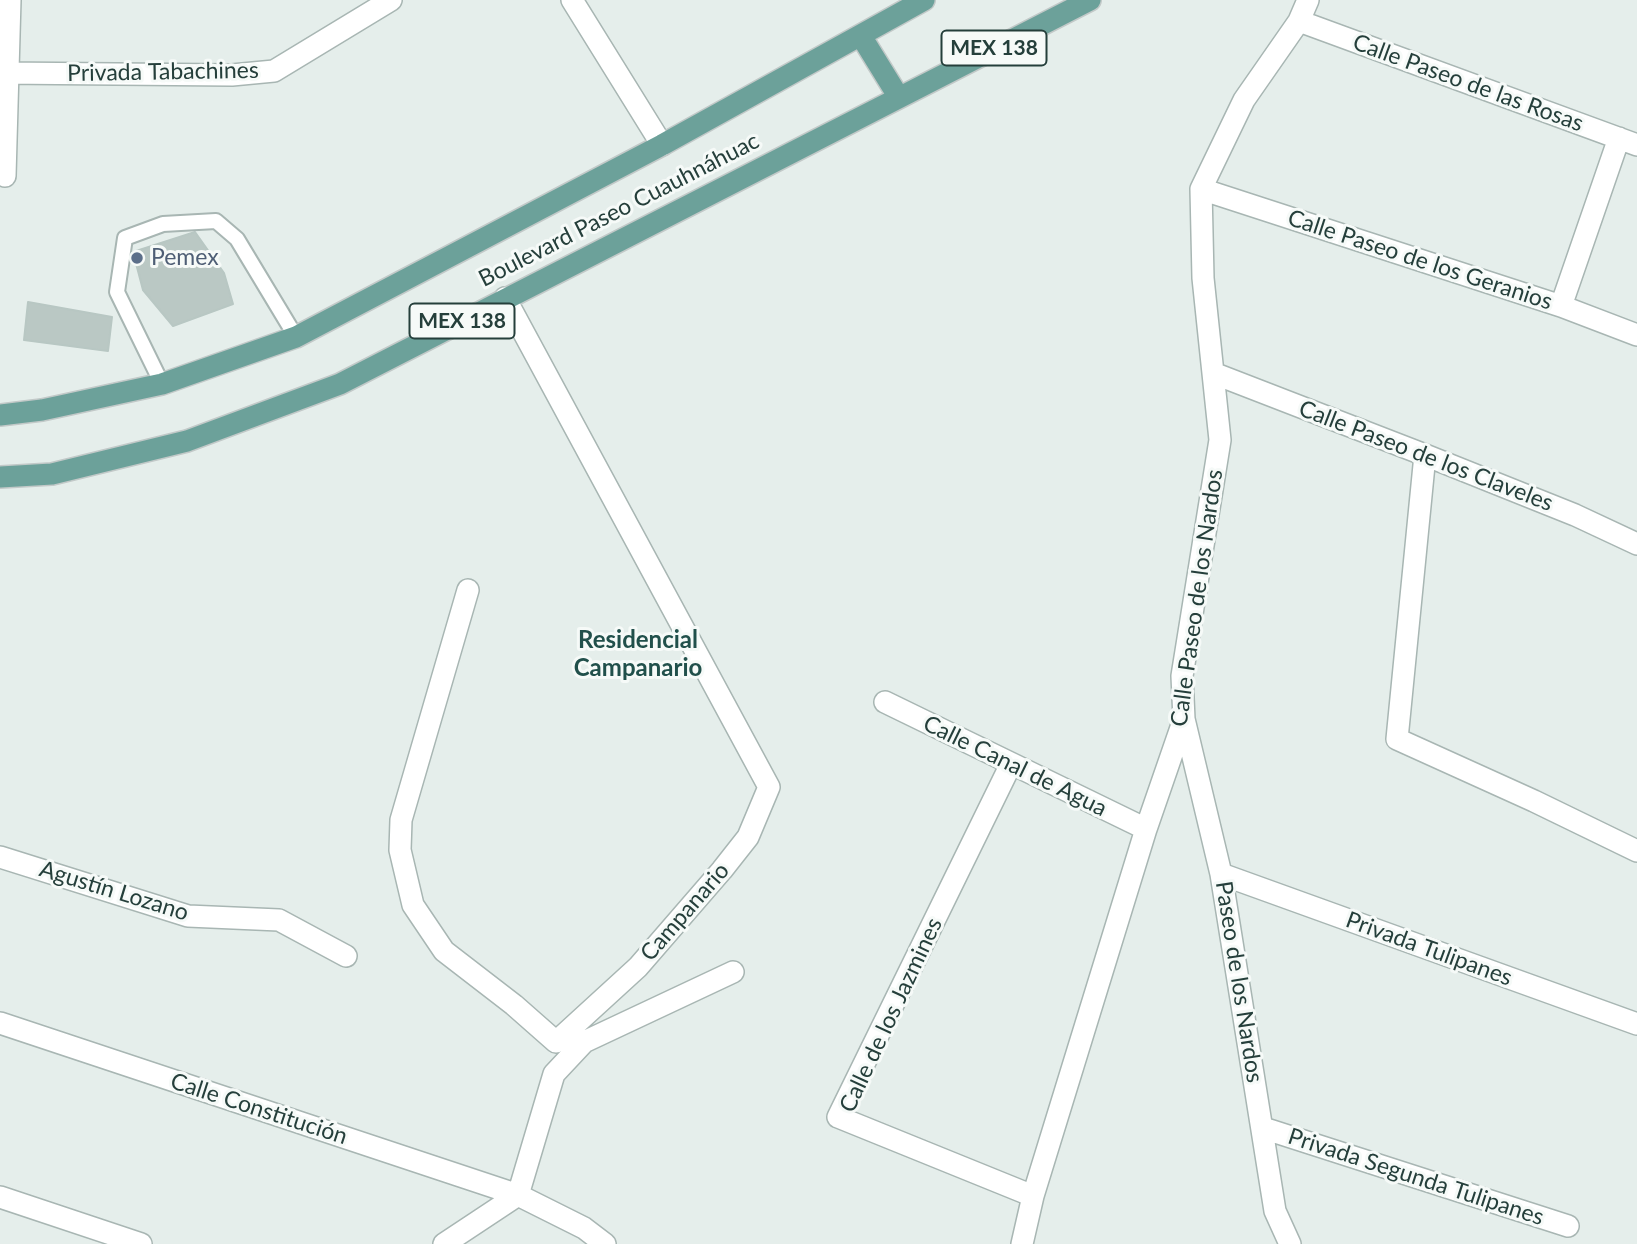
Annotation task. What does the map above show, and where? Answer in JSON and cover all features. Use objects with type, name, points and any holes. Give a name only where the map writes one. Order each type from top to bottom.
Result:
[{"type":"main road","name":"Boulevard Paseo Cuauhnáhuac","points":[[0,415],[42,410],[162,384],[296,337],[662,145],[924,0]]},
{"type":"main road","name":"Boulevard Paseo Cuauhnáhuac","points":[[0,477],[52,474],[187,441],[340,384],[1090,0]]},
{"type":"main road","points":[[861,36],[898,96]]},
{"type":"street","points":[[5,176],[4,73],[10,0]]},
{"type":"street","name":"Privada Tabachines","points":[[4,73],[232,75],[274,71],[391,0]]},
{"type":"street","points":[[572,0],[662,145]]},
{"type":"street","name":"Calle Paseo de los Nardos","points":[[1022,1244],[1033,1196],[1146,829],[1184,719],[1182,676],[1220,440],[1203,278],[1202,189],[1244,100],[1298,21],[1308,0]]},
{"type":"street","name":"Calle Paseo de las Rosas","points":[[1298,21],[1628,142]]},
{"type":"street","points":[[1561,306],[1628,142]]},
{"type":"street","name":"Calle Paseo de los Geranios","points":[[1202,189],[1561,306],[1637,335]]},
{"type":"street","name":"Campanario","points":[[468,590],[401,820],[400,850],[414,905],[444,951],[514,1005],[556,1042],[638,967],[722,870],[748,837],[769,787],[505,298]]},
{"type":"street","name":"Calle Paseo de los Claveles","points":[[1213,373],[1575,515],[1637,544]]},
{"type":"street","points":[[1425,455],[1397,739],[1637,850]]},
{"type":"street","name":"Calle Canal de Agua","points":[[885,702],[1146,829]]},
{"type":"street","name":"Paseo de los Nardos","points":[[1184,719],[1221,874],[1275,1211],[1290,1244]]},
{"type":"street","name":"Calle de los Jazmines","points":[[1011,764],[838,1117],[1033,1196]]},
{"type":"street","name":"Agustín Lozano","points":[[0,857],[188,916],[279,920],[346,957]]},
{"type":"street","name":"Privada Tulipanes","points":[[1221,874],[1637,1024]]},
{"type":"street","points":[[444,1244],[518,1195],[554,1074],[584,1042],[733,972]]},
{"type":"street","name":"Calle Constitución","points":[[0,1023],[518,1195],[584,1227],[605,1244]]},
{"type":"street","name":"Privada Segunda Tulipanes","points":[[1263,1128],[1568,1226]]},
{"type":"street","points":[[0,1198],[141,1244]]},
{"type":"lane","points":[[162,384],[117,292],[125,238],[163,224],[216,221],[237,239],[296,337]]},
{"type":"building","points":[[195,232],[224,273],[233,304],[173,326],[143,290],[133,252]]},
{"type":"building","points":[[28,302],[112,317],[108,351],[24,340]]},
{"type":"place","name":"Pemex","points":[[137,258]]},
{"type":"district","name":"Residencial Campanario","points":[[638,654]]}]
